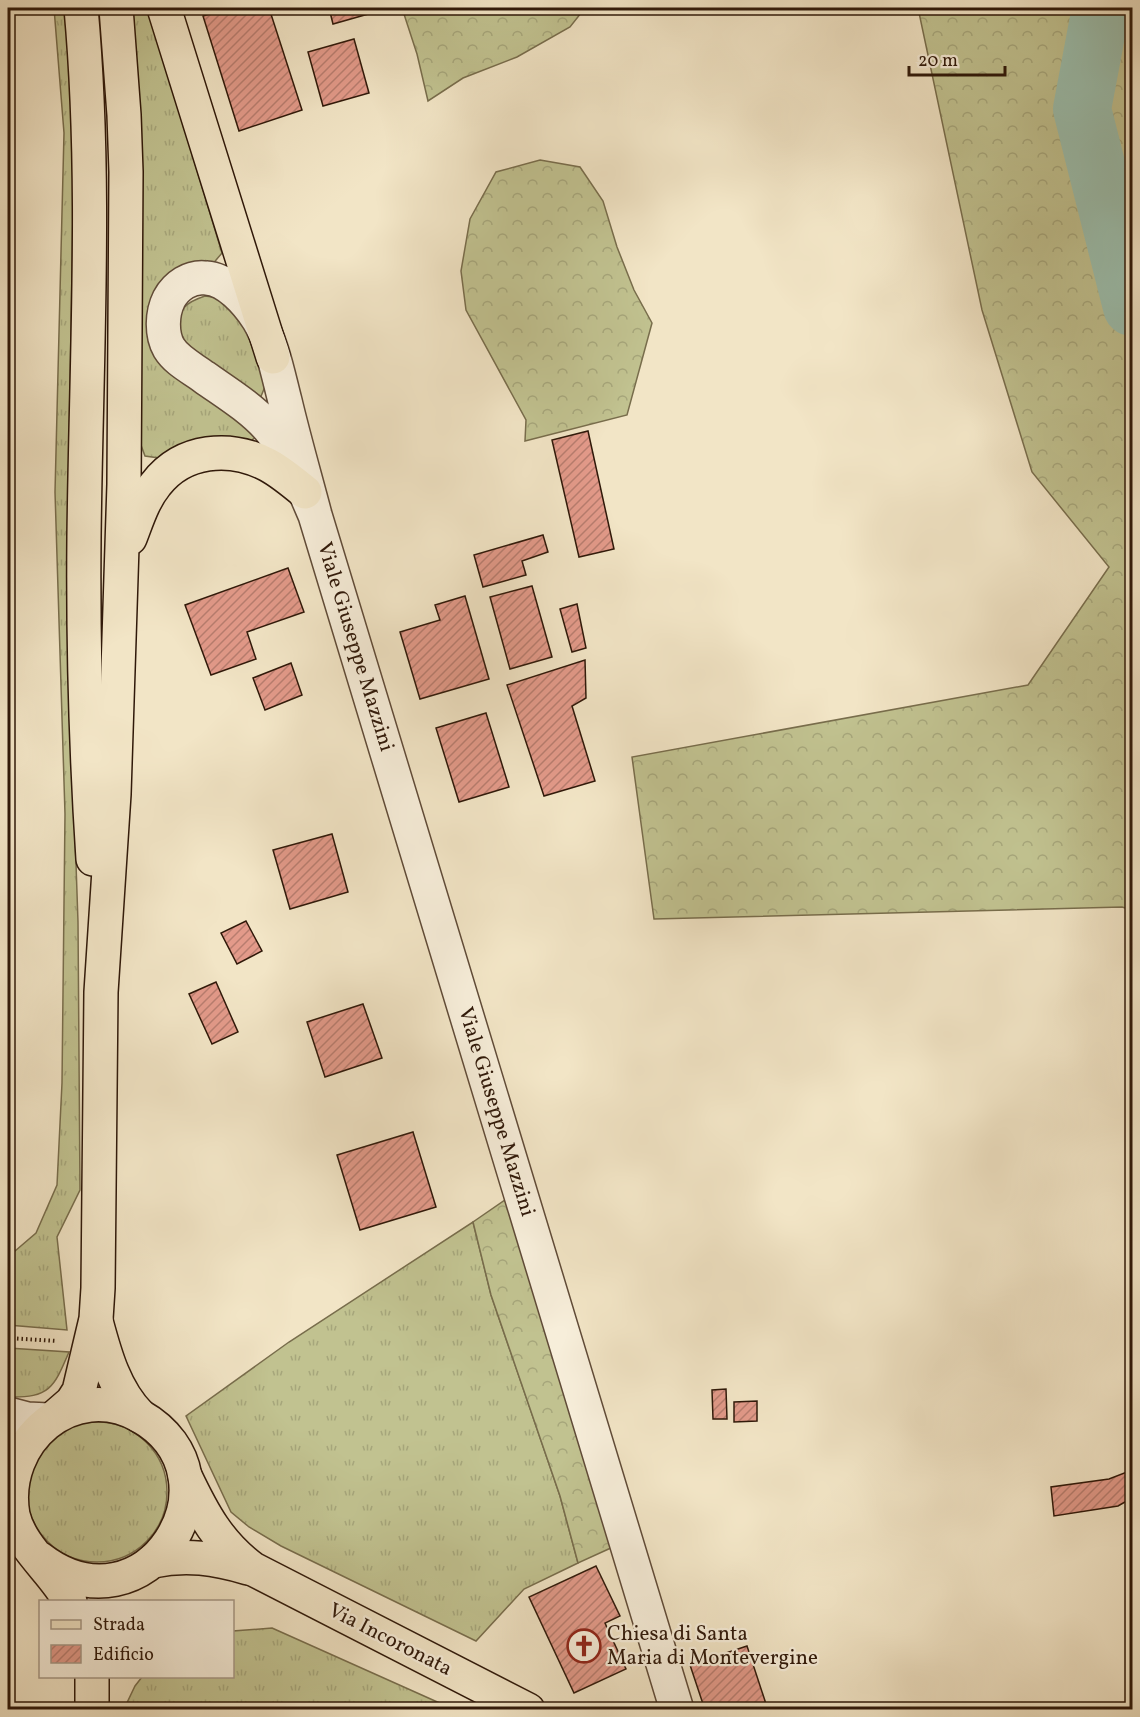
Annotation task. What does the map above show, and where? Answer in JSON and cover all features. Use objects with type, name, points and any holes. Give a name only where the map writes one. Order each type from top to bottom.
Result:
[{"type":"main road","points":[[81,8],[88,111],[89,176],[84,539],[88,791],[101,992]]},
{"type":"main road","points":[[69,1600],[56,1578],[23,1539],[10,1503],[9,1473],[31,1436],[72,1402],[79,1391],[93,1331],[101,992],[114,794],[124,484],[126,172],[116,8]]},
{"type":"main road","points":[[164,8],[273,357]]},
{"type":"main road","points":[[122,556],[142,506],[154,486],[171,469],[200,454],[229,454],[256,460],[279,471],[310,503]]},
{"type":"main road","points":[[93,1331],[102,1343],[120,1392],[140,1416],[160,1430],[169,1440],[181,1462],[186,1499],[181,1522],[170,1544],[126,1584],[115,1600]]},
{"type":"main road","points":[[53,1417],[81,1407],[105,1405],[140,1416]]},
{"type":"main road","name":"Via Incoronata","points":[[184,1475],[224,1544],[253,1569],[528,1710]]},
{"type":"main road","name":"Via Incoronata","points":[[148,1565],[172,1557],[192,1556],[253,1569]]},
{"type":"main road","points":[[39,1558],[63,1573],[90,1580],[118,1578],[148,1565]]},
{"type":"main road","points":[[92,1678],[92,1710]]},
{"type":"street","name":"Viale Giuseppe Mazzini","points":[[310,503],[283,448],[266,426],[250,410],[180,360],[169,348],[164,331],[165,309],[180,286],[194,278],[213,279],[224,284],[244,302],[258,320],[273,357],[310,503],[673,1704]]},
{"type":"street","points":[[8,1414],[27,1419],[53,1417]]},
{"type":"path","points":[[8,1338],[93,1331]]},
{"type":"green space","points":[[54,8],[69,8],[75,93],[68,504],[72,747],[78,922],[80,1190],[57,1237],[67,1330],[8,1325],[8,1257],[36,1233],[57,1185],[62,1083],[65,814],[55,492],[64,133]]},
{"type":"green space","points":[[129,8],[148,8],[222,253],[211,266],[151,319],[262,435],[253,439],[249,445],[166,459],[145,456],[138,437]]},
{"type":"green space","points":[[402,8],[585,8],[570,27],[517,57],[463,78],[428,101],[417,54]]},
{"type":"green space","points":[[918,8],[1132,8],[1132,910],[1122,907],[654,919],[632,757],[1028,685],[1109,567],[1032,472],[982,310]]},
{"type":"green space","points":[[540,160],[580,167],[603,201],[617,247],[634,290],[652,323],[627,415],[525,441],[526,420],[466,310],[461,271],[470,219],[496,172]]},
{"type":"green space","points":[[205,296],[220,298],[245,323],[269,377],[259,401],[191,354],[176,333],[183,308]]},
{"type":"green space","points":[[505,1200],[613,1547],[578,1563],[560,1496],[491,1295],[473,1222]]},
{"type":"green space","points":[[473,1222],[491,1295],[560,1496],[578,1563],[524,1589],[476,1641],[281,1546],[249,1527],[231,1512],[186,1416],[289,1342]]},
{"type":"green space","points":[[8,1348],[69,1352],[59,1374],[49,1388],[34,1395],[9,1397]]},
{"type":"green space","points":[[97,1422],[124,1428],[136,1434],[146,1443],[155,1453],[161,1465],[167,1492],[161,1519],[155,1531],[146,1541],[136,1550],[124,1556],[97,1562],[70,1556],[58,1550],[48,1541],[39,1531],[33,1519],[27,1492],[33,1465],[39,1453],[48,1443],[58,1434],[70,1428]]},
{"type":"green space","points":[[272,1628],[453,1709],[124,1709],[141,1678],[234,1678],[234,1631]]},
{"type":"building","points":[[229,8],[269,8],[302,110],[239,131],[203,16]]},
{"type":"building","points":[[329,8],[378,8],[379,11],[333,24]]},
{"type":"building","points":[[354,39],[369,93],[323,106],[308,52]]},
{"type":"building","points":[[588,431],[614,549],[579,557],[552,440]]},
{"type":"building","points":[[543,535],[548,552],[522,561],[526,575],[483,587],[474,555]]},
{"type":"building","points":[[288,568],[304,612],[247,632],[256,659],[211,675],[185,605]]},
{"type":"building","points":[[532,586],[552,657],[510,669],[490,597]]},
{"type":"building","points":[[465,596],[489,679],[420,699],[400,632],[440,620],[435,605]]},
{"type":"building","points":[[577,604],[586,648],[572,652],[560,609]]},
{"type":"building","points":[[585,660],[586,698],[572,706],[595,781],[544,796],[507,685]]},
{"type":"building","points":[[291,663],[302,695],[265,710],[253,678]]},
{"type":"building","points":[[486,713],[509,787],[459,802],[436,728]]},
{"type":"building","points":[[332,834],[348,892],[290,909],[273,850]]},
{"type":"building","points":[[246,921],[262,951],[237,964],[221,933]]},
{"type":"building","points":[[216,982],[238,1032],[212,1044],[189,994]]},
{"type":"building","points":[[363,1004],[382,1058],[325,1077],[307,1022]]},
{"type":"building","points":[[413,1132],[436,1207],[360,1230],[337,1155]]},
{"type":"building","points":[[726,1389],[727,1419],[713,1419],[712,1390]]},
{"type":"building","points":[[757,1401],[757,1421],[734,1422],[734,1402]]},
{"type":"building","points":[[1132,1470],[1132,1498],[1118,1506],[1054,1516],[1051,1487],[1109,1479]]},
{"type":"building","name":"Chiesa di Santa Maria di Montevergine","points":[[596,1566],[620,1616],[605,1623],[626,1669],[574,1693],[529,1597]]},
{"type":"building","points":[[747,1646],[768,1710],[705,1710],[690,1665]]},
{"type":"waterway","points":[[1101,8],[1082,109],[1132,307]]},
{"type":"place","name":"Chiesa di Santa Maria di Montevergine","points":[[584,1646]]}]
